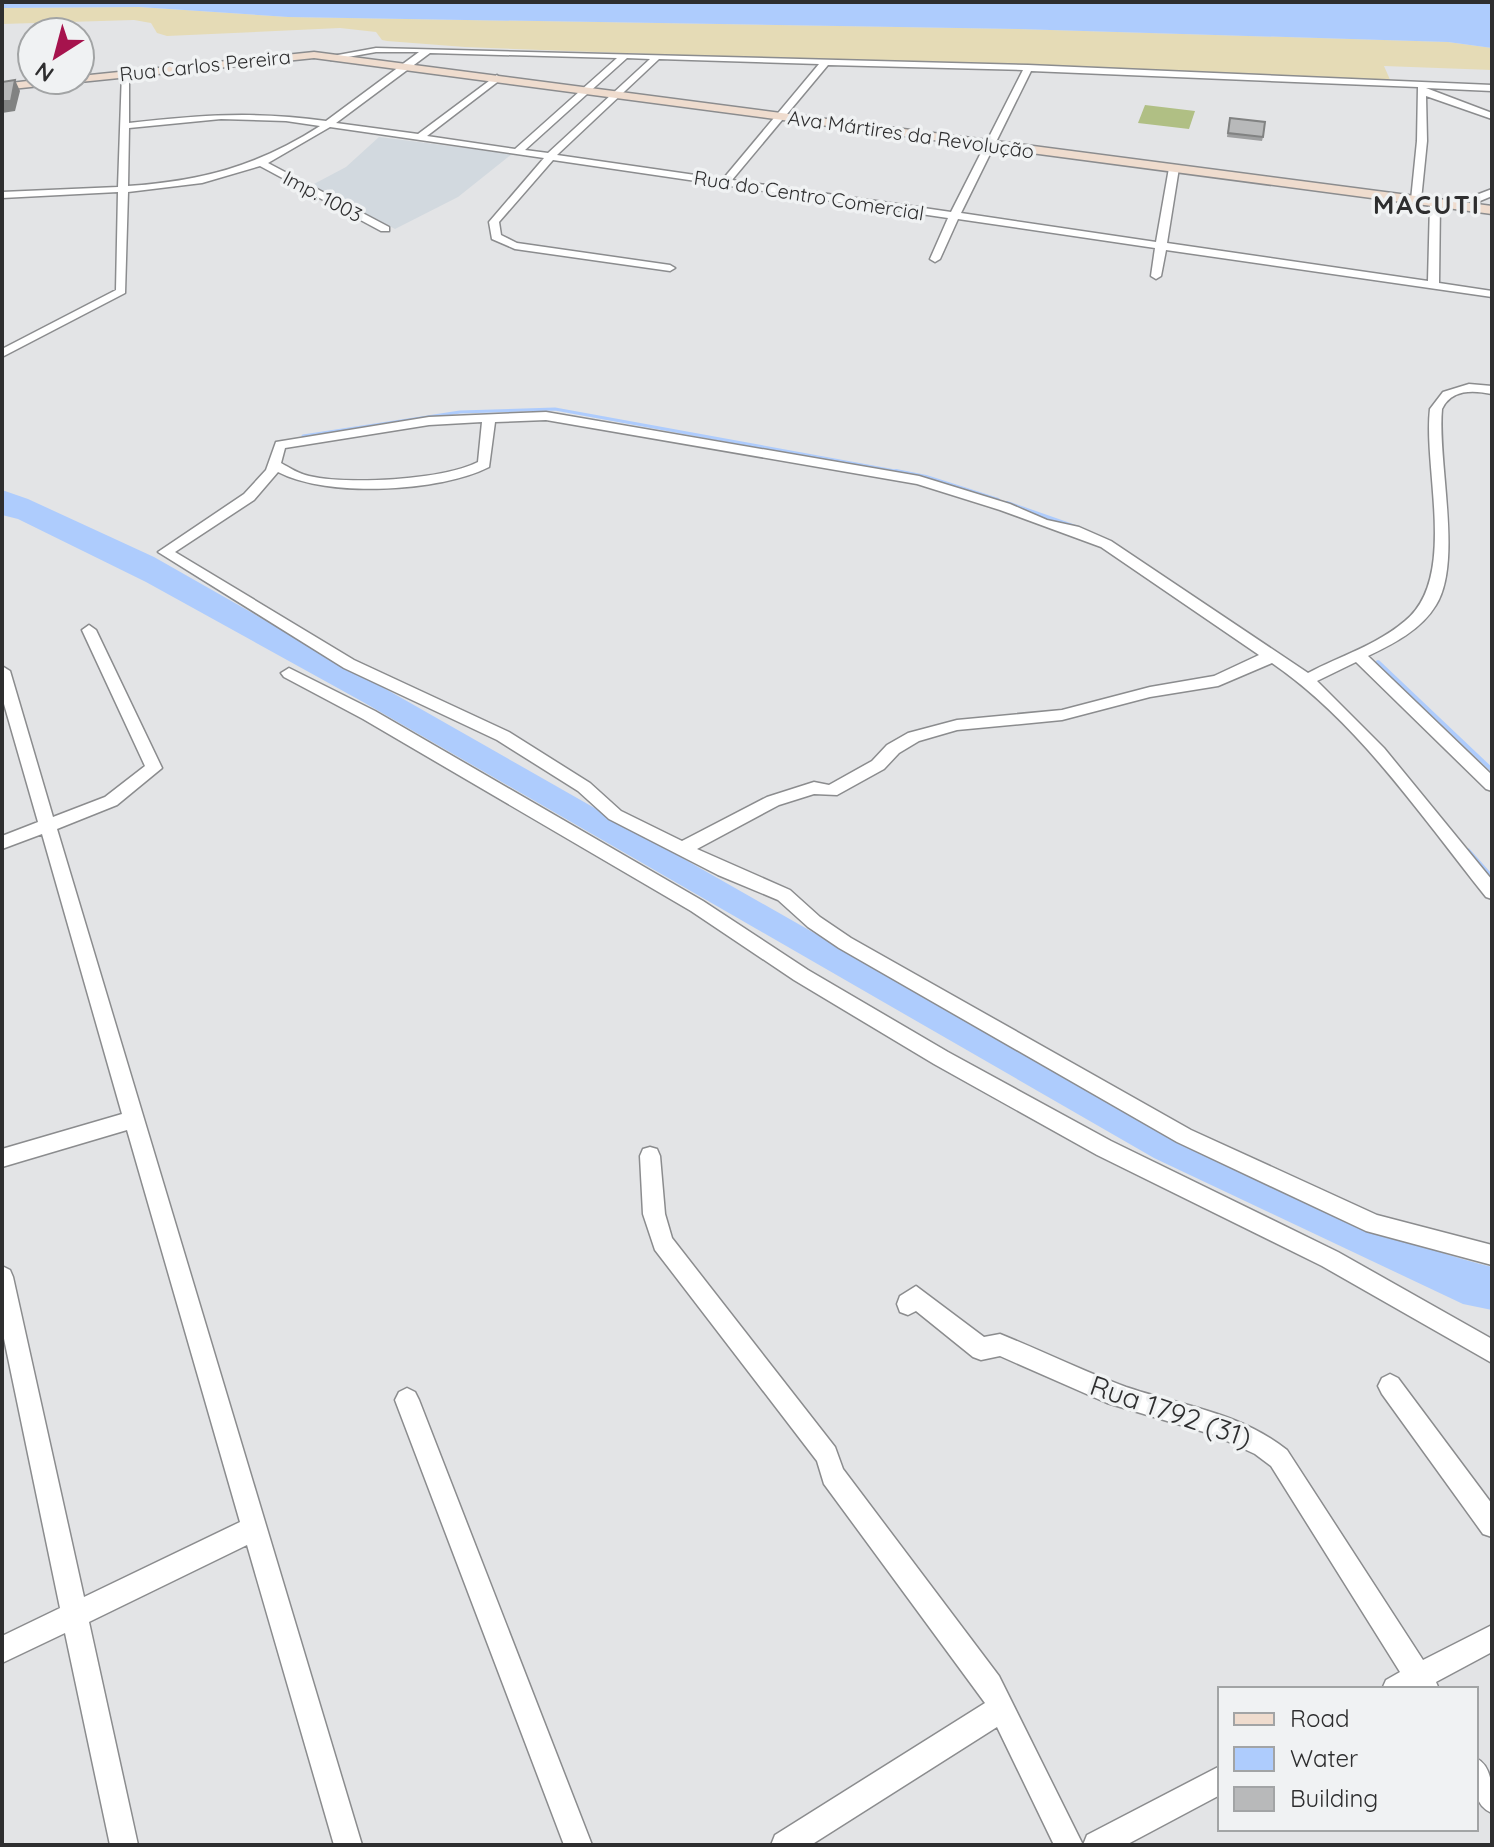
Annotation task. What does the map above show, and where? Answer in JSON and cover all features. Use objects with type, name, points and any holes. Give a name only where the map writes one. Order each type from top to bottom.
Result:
[{"type":"street","points":[[331,57],[376,50],[626,55],[1028,68],[1423,88],[1492,88]]},
{"type":"street","points":[[2,195],[124,188],[207,178],[261,163],[324,124],[428,50]]},
{"type":"street","points":[[518,151],[626,55]]},
{"type":"street","name":"Rua Carlos Pereira","points":[[96,77],[286,56],[331,57]]},
{"type":"street","name":"Ava Mártires da Revolução","points":[[331,57],[1492,210]]},
{"type":"street","points":[[657,57],[552,157],[494,222],[496,237],[515,246],[670,268]]},
{"type":"street","points":[[725,182],[825,63]]},
{"type":"street","points":[[935,259],[953,216],[992,145],[1028,68]]},
{"type":"street","points":[[2,354],[121,291],[125,74]]},
{"type":"street","points":[[420,137],[497,78]]},
{"type":"street","points":[[1423,88],[1492,116]]},
{"type":"street","points":[[1416,200],[1423,88]]},
{"type":"street","name":"Rua do Centro Comercial","points":[[125,126],[250,116],[324,124],[1492,294]]},
{"type":"street","name":"Imp. 1003","points":[[261,163],[385,229]]},
{"type":"street","points":[[1156,276],[1174,168]]},
{"type":"street","points":[[1474,208],[1475,199],[1492,192]]},
{"type":"street","points":[[1433,286],[1435,203]]},
{"type":"street","points":[[1307,680],[1359,656],[1407,627],[1432,602],[1438,573],[1440,514],[1435,453],[1437,407],[1444,396],[1453,390],[1478,387],[1492,390]]},
{"type":"street","points":[[1492,892],[1378,752],[1307,680],[1144,568],[1097,540],[919,480],[546,416],[417,423],[285,443],[278,448],[274,464],[249,497],[165,552],[349,664],[503,736],[584,787],[615,815],[724,870],[784,895],[814,922],[845,943],[1184,1136],[1374,1224],[1492,1255]]},
{"type":"street","points":[[274,464],[305,479],[352,484],[463,474],[484,464],[489,419]]},
{"type":"street","points":[[2,843],[111,801],[154,768],[89,630]]},
{"type":"street","points":[[1359,656],[1492,785]]},
{"type":"street","points":[[684,848],[773,801],[814,788],[831,791],[870,770],[893,749],[914,737],[957,725],[1062,715],[1129,697],[1218,681],[1262,659],[1275,658]]},
{"type":"street","points":[[2,671],[348,1845]]},
{"type":"street","points":[[289,673],[369,715],[697,906],[764,952],[930,1052],[1104,1148],[1330,1259],[1492,1352]]},
{"type":"street","points":[[2,1158],[136,1119]]},
{"type":"street","points":[[650,1156],[654,1214],[663,1243],[827,1455],[833,1475],[990,1685],[1069,1845]]},
{"type":"street","points":[[2,1277],[124,1845]]},
{"type":"street","name":"Rua 1792 (31)","points":[[908,1304],[916,1297],[981,1349],[1000,1345],[1144,1404],[1204,1419],[1258,1439],[1279,1458],[1413,1685]]},
{"type":"street","points":[[1390,1386],[1492,1525]]},
{"type":"street","points":[[407,1400],[578,1845]]},
{"type":"street","points":[[2,1650],[255,1528]]},
{"type":"street","points":[[1413,1685],[1492,1638]]},
{"type":"street","points":[[785,1845],[1002,1708]]},
{"type":"street","points":[[1478,1775],[1492,1799]]},
{"type":"street","points":[[1097,1845],[1218,1781]]},
{"type":"shaded area","points":[[379,137],[512,154],[458,197],[395,229],[312,185],[346,167]]},
{"type":"green space","points":[[1145,105],[1195,111],[1189,129],[1138,123]]},
{"type":"sand","points":[[139,7],[288,17],[1018,29],[1448,42],[1492,48],[1492,70],[1384,66],[1391,82],[465,47],[387,41],[376,32],[340,28],[167,36],[157,33],[151,23],[134,20],[96,21],[96,16],[16,16],[16,24],[2,24],[2,8]]},
{"type":"water","points":[[2,2],[1492,2],[1492,48],[1448,42],[1018,29],[288,17],[139,7],[2,8]]},
{"type":"water","points":[[2,490],[154,557],[1181,1142],[1295,1196],[1372,1228],[1492,1267],[1492,1310],[1463,1304],[1154,1158],[363,702],[146,582],[18,519],[2,515]]},
{"type":"building","points":[[15,80],[11,101],[2,101],[2,82]]},
{"type":"building","points":[[1230,118],[1265,122],[1263,137],[1228,133]]},
{"type":"waterway","points":[[303,436],[460,412],[555,409],[906,473]]},
{"type":"waterway","points":[[896,471],[906,473]]},
{"type":"waterway","points":[[906,473],[998,500]]},
{"type":"waterway","points":[[1007,503],[1081,529]]},
{"type":"waterway","points":[[1378,662],[1492,770]]},
{"type":"waterway","points":[[1468,851],[1492,878]]},
{"type":"district","name":"MACUTI","points":[[1427,204]]}]
